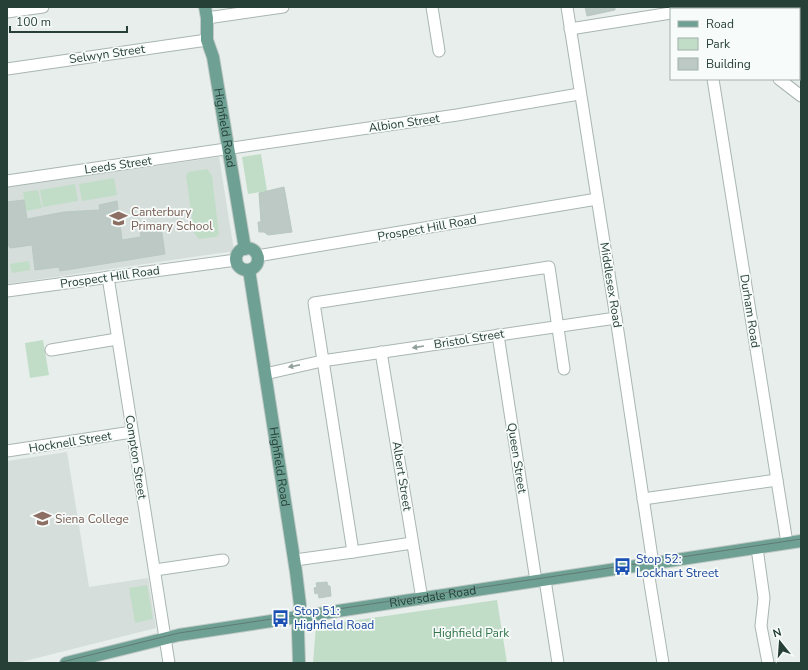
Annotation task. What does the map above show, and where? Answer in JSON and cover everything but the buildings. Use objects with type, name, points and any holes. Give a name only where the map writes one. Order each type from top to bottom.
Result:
[{"type":"main road","name":"Highfield Road","points":[[206,13],[207,40],[213,57],[245,249]]},
{"type":"main road","points":[[245,249],[254,250],[257,256],[256,266],[249,270],[240,267],[236,260],[238,253],[245,249]]},
{"type":"main road","name":"Highfield Road","points":[[249,270],[295,560],[300,605],[299,663]]},
{"type":"main road","name":"Riversdale Road","points":[[66,663],[165,638],[801,541]]},
{"type":"street","points":[[7,12],[43,7]]},
{"type":"street","points":[[206,13],[283,7]]},
{"type":"street","points":[[432,7],[439,51]]},
{"type":"street","name":"Middlesex Road","points":[[567,7],[579,94],[616,318],[650,543],[650,564],[663,663]]},
{"type":"street","points":[[570,29],[670,14]]},
{"type":"street","name":"Selwyn Street","points":[[7,69],[207,40]]},
{"type":"street","name":"Durham Road","points":[[713,80],[787,543]]},
{"type":"street","points":[[780,80],[801,96]]},
{"type":"street","name":"Albion Street","points":[[228,149],[457,115],[579,94]]},
{"type":"street","name":"Leeds Street","points":[[7,181],[228,149]]},
{"type":"street","name":"Prospect Hill Road","points":[[257,256],[596,199]]},
{"type":"street","name":"Prospect Hill Road","points":[[7,291],[108,276],[236,260]]},
{"type":"street","points":[[354,552],[322,361],[314,303],[549,267],[564,369]]},
{"type":"street","name":"Compton Street","points":[[108,276],[169,663]]},
{"type":"street","name":"Bristol Street","points":[[265,374],[322,361],[616,318]]},
{"type":"street","name":"Queen Street","points":[[498,335],[541,581],[558,663]]},
{"type":"street","points":[[51,350],[117,339]]},
{"type":"street","name":"Albert Street","points":[[382,352],[422,599]]},
{"type":"street","name":"Hocknell Street","points":[[7,451],[132,432]]},
{"type":"street","points":[[643,499],[777,480]]},
{"type":"street","points":[[295,560],[412,543]]},
{"type":"street","points":[[757,548],[764,598],[761,626],[768,663]]},
{"type":"street","points":[[155,570],[223,560]]},
{"type":"shaded area","name":"Canterbury Primary School","points":[[219,157],[234,251],[7,284],[7,187]]},
{"type":"shaded area","name":"Siena College","points":[[67,452],[89,587],[148,578],[156,628],[17,663],[7,663],[7,461]]},
{"type":"green space","points":[[261,154],[267,191],[248,194],[242,157]]},
{"type":"green space","points":[[207,169],[212,176],[219,234],[216,237],[199,239],[194,233],[186,176],[188,172]]},
{"type":"green space","points":[[114,178],[117,195],[82,201],[79,184]]},
{"type":"green space","points":[[75,184],[78,201],[43,207],[40,190]]},
{"type":"green space","points":[[38,190],[42,208],[26,211],[23,192]]},
{"type":"green space","points":[[29,261],[30,270],[12,273],[10,264]]},
{"type":"green space","points":[[43,340],[49,375],[30,378],[25,343]]},
{"type":"green space","points":[[147,585],[153,619],[135,623],[129,588]]},
{"type":"green space","name":"Highfield Park","points":[[497,600],[507,663],[313,663],[316,626]]},
{"type":"tram line","points":[[58,663],[179,633],[801,539]]},
{"type":"place","name":"Canterbury Primary School","points":[[118,219]]},
{"type":"place","name":"Siena College","points":[[42,519]]},
{"type":"place","name":"Stop 52: Lockhart Street","points":[[623,566]]},
{"type":"place","name":"Stop 51: Highfield Road","points":[[281,618]]}]
